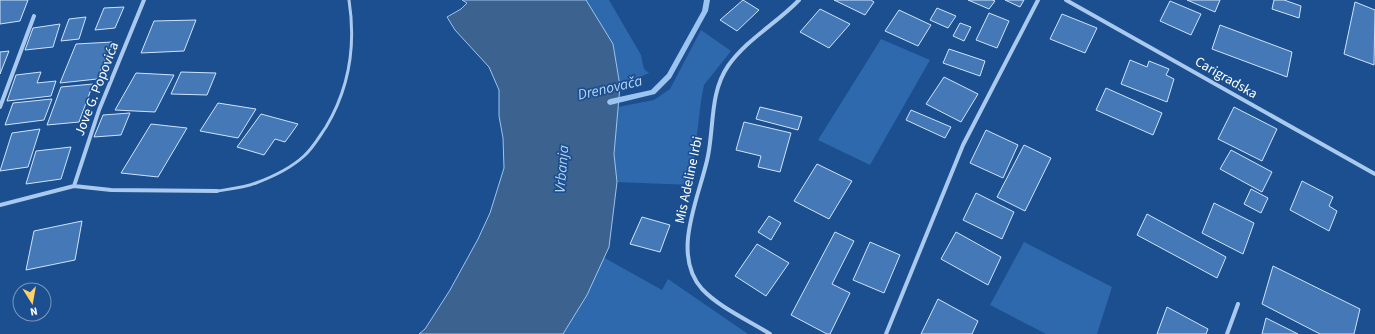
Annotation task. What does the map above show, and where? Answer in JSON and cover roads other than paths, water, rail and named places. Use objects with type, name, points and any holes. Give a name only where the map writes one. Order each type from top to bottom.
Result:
[{"type":"street","name":"Jove G. Popovića","points":[[74,186],[99,110],[144,0]]},
{"type":"street","name":"Mis Adeline Irbi","points":[[770,334],[708,295],[697,282],[689,266],[687,251],[688,235],[708,154],[714,100],[719,81],[728,66],[744,48],[799,0]]},
{"type":"street","points":[[886,334],[963,145],[1038,0]]},
{"type":"street","name":"Carigradska","points":[[1066,0],[1375,174]]},
{"type":"street","points":[[0,107],[34,16]]},
{"type":"street","points":[[0,206],[74,186],[111,190],[217,191]]},
{"type":"street","points":[[1228,334],[1238,304]]},
{"type":"lane","points":[[217,191],[247,187],[274,175],[303,156],[324,130],[344,88],[351,58],[353,29],[349,0]]},
{"type":"water","name":"Vrbanja","points":[[462,0],[586,0],[613,44],[620,86],[614,154],[617,182],[609,247],[587,295],[563,334],[419,334],[425,329],[450,290],[478,239],[490,213],[504,168],[503,138],[499,116],[499,90],[489,67],[455,30],[447,17],[461,9],[467,3]]},
{"type":"waterway","name":"Drenovača","points":[[610,102],[653,92],[669,76],[705,11],[707,0]]}]
